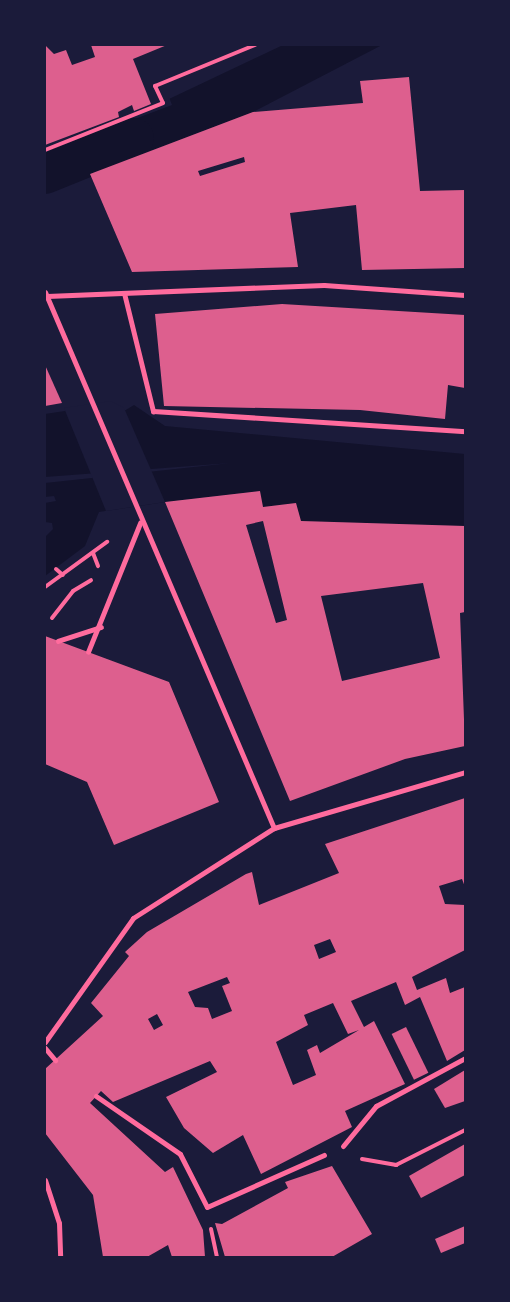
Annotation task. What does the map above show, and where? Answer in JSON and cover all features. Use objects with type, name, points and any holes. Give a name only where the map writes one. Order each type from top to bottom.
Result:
[{"type":"street","points":[[274,828],[202,653],[140,523],[87,399],[46,294],[324,285],[465,295]]},
{"type":"street","points":[[124,293],[153,411],[465,431]]},
{"type":"street","points":[[45,1042],[133,918],[274,828],[465,772]]},
{"type":"street","points":[[45,1048],[55,1060]]},
{"type":"street","points":[[343,1146],[376,1106],[465,1058]]},
{"type":"street","points":[[96,1096],[180,1154],[207,1207],[324,1155]]},
{"type":"street","points":[[45,1180],[59,1223],[60,1257]]},
{"type":"lane","points":[[88,652],[101,627],[140,523]]},
{"type":"lane","points":[[58,641],[101,627]]},
{"type":"path","points":[[45,150],[163,103],[155,86],[255,45]]},
{"type":"path","points":[[45,587],[116,535],[134,507]]},
{"type":"path","points":[[56,569],[63,575]]},
{"type":"path","points":[[45,627],[73,591],[94,578]]},
{"type":"path","points":[[343,1146],[354,1157],[396,1166],[465,1130]]},
{"type":"shaded area","points":[[283,45],[382,45],[253,112],[90,174],[76,141],[171,105],[169,99]]},
{"type":"shaded area","points":[[111,404],[121,413],[134,405],[165,426],[465,454],[465,526],[301,521],[296,503],[263,507],[260,491],[165,502],[99,512],[85,546],[45,576],[45,537],[53,529],[52,523],[45,522],[45,503],[56,501],[54,496],[45,497],[45,483],[231,463],[45,477],[45,414]]},
{"type":"pier","points":[[169,97],[172,105],[76,141],[87,175],[75,139],[168,103]]},
{"type":"pier","points":[[111,401],[124,408],[165,502],[106,511],[64,408]]},
{"type":"building","points":[[45,45],[54,54],[66,50],[72,65],[95,57],[91,45],[167,45],[133,59],[151,104],[134,111],[132,105],[118,112],[119,117],[45,145]]},
{"type":"building","points":[[409,77],[420,191],[465,190],[465,268],[362,270],[356,205],[290,213],[298,267],[132,272],[90,174],[253,112],[363,103],[360,81]],"holes":[[[244,157],[245,162],[200,176],[198,171]]]},
{"type":"building","points":[[282,304],[465,315],[465,388],[448,385],[445,419],[360,410],[164,406],[155,314]]},
{"type":"building","points":[[45,365],[62,403],[45,406]]},
{"type":"building","points":[[260,491],[263,507],[296,503],[301,521],[465,526],[465,612],[460,613],[465,746],[405,759],[290,801],[165,502]],"holes":[[[263,521],[287,620],[276,623],[246,525]],[[423,583],[440,658],[342,681],[321,596]]]},
{"type":"building","points":[[45,636],[169,682],[219,802],[114,845],[87,782],[45,764]]},
{"type":"building","points":[[465,798],[465,887],[462,879],[439,886],[445,904],[465,905],[465,950],[412,977],[417,990],[446,978],[450,993],[465,987],[465,1050],[447,1061],[420,997],[405,1005],[396,982],[351,1001],[364,1027],[374,1021],[405,1084],[345,1111],[352,1127],[261,1174],[243,1135],[213,1153],[184,1128],[166,1097],[217,1072],[210,1061],[113,1102],[101,1091],[90,1103],[165,1172],[173,1167],[203,1230],[205,1257],[172,1257],[168,1245],[147,1257],[103,1257],[93,1195],[45,1133],[45,1069],[103,1016],[91,1003],[129,956],[125,952],[147,932],[252,872],[259,905],[339,873],[325,844]],"holes":[[[330,939],[336,952],[319,959],[314,945]],[[227,977],[230,983],[222,986],[232,1011],[212,1019],[208,1008],[195,1007],[188,992]],[[333,1003],[348,1034],[359,1030],[320,1053],[317,1045],[307,1050],[316,1075],[293,1085],[276,1042],[308,1025],[304,1015]],[[157,1014],[163,1025],[154,1030],[148,1019]]]},
{"type":"building","points":[[406,1027],[428,1073],[414,1080],[392,1034]]},
{"type":"building","points":[[465,1070],[465,1101],[445,1108],[434,1089]]},
{"type":"building","points":[[465,1144],[465,1175],[421,1198],[409,1176]]},
{"type":"building","points":[[332,1166],[372,1234],[332,1257],[225,1257],[215,1223],[222,1224],[288,1188],[285,1182]]},
{"type":"building","points":[[465,1226],[465,1243],[441,1253],[435,1239]]},
{"type":"waterway","points":[[45,174],[134,138]]}]
